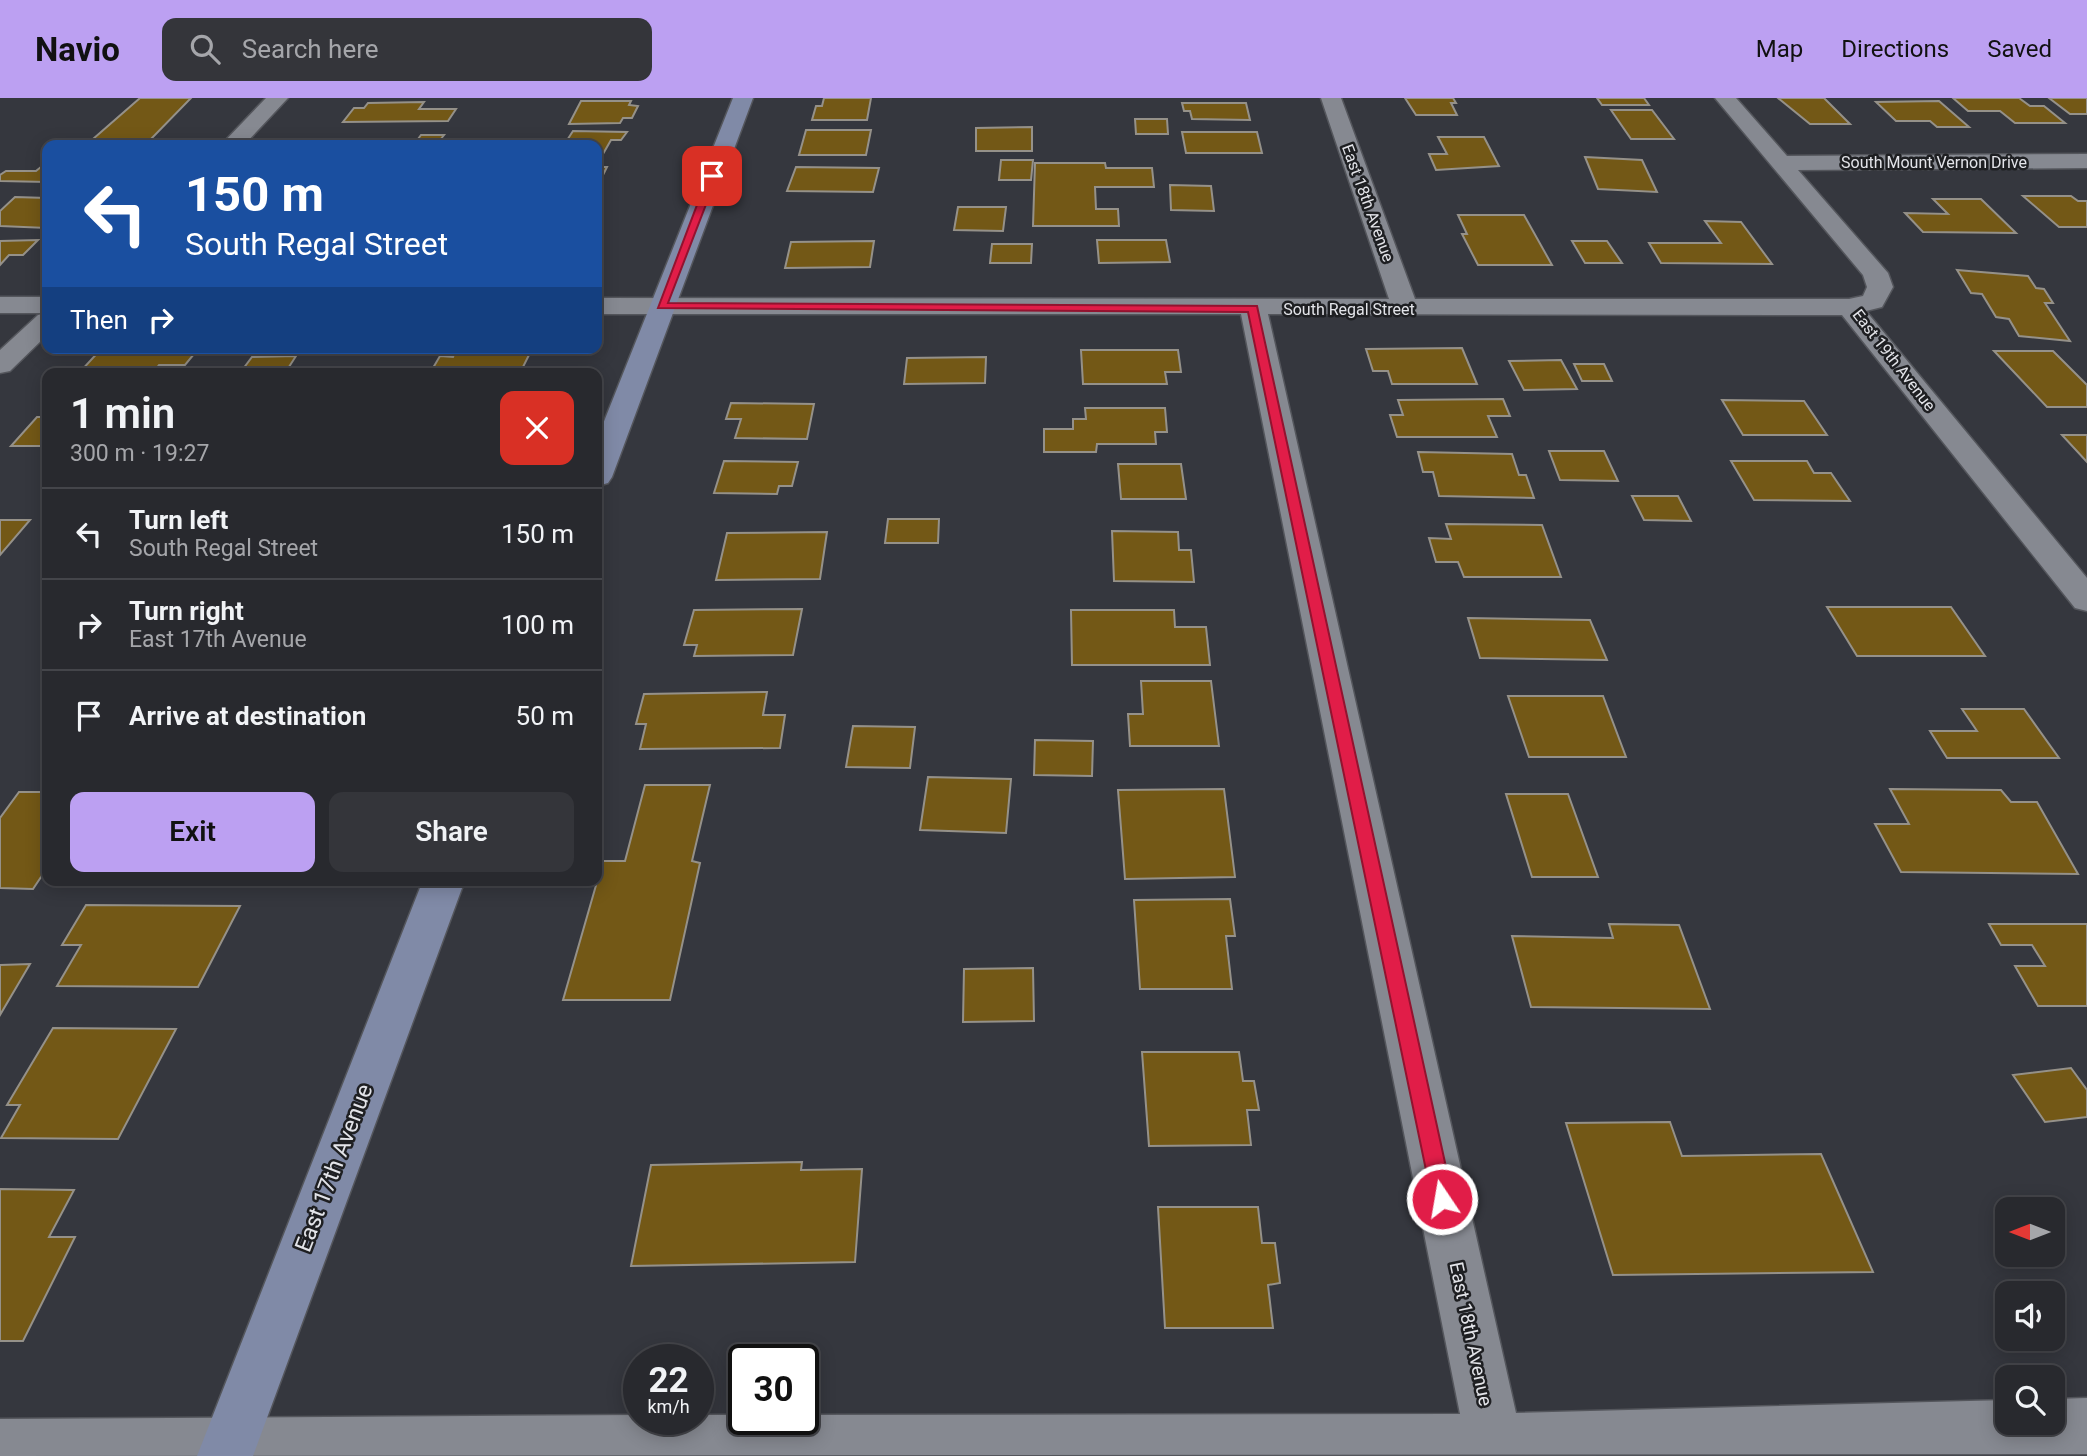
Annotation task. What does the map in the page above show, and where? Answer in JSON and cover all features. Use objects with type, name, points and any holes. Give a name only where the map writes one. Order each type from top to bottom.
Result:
[{"type":"street","points":[[237,140],[278,98]]},
{"type":"street","points":[[602,464],[743,98]]},
{"type":"street","name":"East 18th Avenue","points":[[1331,98],[1406,309]]},
{"type":"street","name":"East 19th Avenue","points":[[1725,98],[1875,273],[1880,287],[1873,301],[1849,307],[2087,600]]},
{"type":"street","name":"South Mount Vernon Drive","points":[[1781,163],[2087,161]]},
{"type":"street","points":[[0,305],[42,305]]},
{"type":"street","name":"South Regal Street","points":[[602,306],[1406,309],[1849,307]]},
{"type":"street","name":"East 18th Avenue","points":[[1253,308],[1496,1449]]},
{"type":"street","points":[[0,365],[42,326]]},
{"type":"street","name":"East 17th Avenue","points":[[228,1450],[442,886]]},
{"type":"street","points":[[0,1447],[228,1450],[1496,1449],[2087,1426]]},
{"type":"building","points":[[140,98],[191,98],[151,139],[93,139]]},
{"type":"building","points":[[824,98],[871,98],[867,120],[812,120],[816,106],[822,106]]},
{"type":"building","points":[[1405,98],[1453,98],[1456,103],[1451,103],[1457,115],[1416,115]]},
{"type":"building","points":[[1597,98],[1644,98],[1649,105],[1602,105]]},
{"type":"building","points":[[1778,98],[1824,98],[1850,124],[1810,124]]},
{"type":"building","points":[[1953,98],[2019,98],[2030,106],[2044,106],[2065,123],[2015,123],[2000,111],[1968,111]]},
{"type":"building","points":[[2049,98],[2087,98],[2087,114],[2070,114]]},
{"type":"building","points":[[581,101],[631,101],[629,105],[638,106],[632,118],[623,118],[620,123],[569,124]]},
{"type":"building","points":[[1939,101],[1969,127],[1937,127],[1930,121],[1896,121],[1876,102]]},
{"type":"building","points":[[424,102],[419,109],[456,109],[448,121],[343,122],[354,108],[364,108],[368,103]]},
{"type":"building","points":[[1182,103],[1246,103],[1250,120],[1192,119],[1190,111],[1184,111]]},
{"type":"building","points":[[1611,110],[1652,110],[1674,139],[1631,139]]},
{"type":"building","points":[[1135,119],[1167,119],[1168,134],[1136,134]]},
{"type":"building","points":[[1032,127],[1032,151],[976,151],[976,128]]},
{"type":"building","points":[[806,130],[871,130],[866,155],[799,155]]},
{"type":"building","points":[[573,131],[627,132],[621,140],[611,140],[603,154],[602,140],[567,140]]},
{"type":"building","points":[[1182,132],[1257,132],[1262,153],[1186,153]]},
{"type":"building","points":[[421,135],[444,135],[440,140],[392,140],[418,139]]},
{"type":"building","points":[[1438,137],[1484,137],[1499,166],[1436,170],[1429,154],[1447,154]]},
{"type":"building","points":[[1585,157],[1642,160],[1657,192],[1598,189]]},
{"type":"building","points":[[1001,160],[1033,160],[1031,180],[999,180]]},
{"type":"building","points":[[1035,163],[1105,163],[1106,168],[1152,168],[1154,187],[1095,187],[1096,209],[1118,209],[1119,226],[1033,226]]},
{"type":"building","points":[[42,166],[42,182],[0,181],[0,175],[6,171],[36,171]]},
{"type":"building","points":[[796,167],[879,168],[873,192],[787,191]]},
{"type":"building","points":[[1170,185],[1211,186],[1214,211],[1171,210]]},
{"type":"building","points":[[2023,196],[2071,196],[2078,201],[2087,201],[2087,227],[2059,227]]},
{"type":"building","points":[[15,197],[42,198],[42,228],[0,226],[0,211]]},
{"type":"building","points":[[1933,199],[1981,199],[2016,233],[1923,232],[1905,213],[1948,214]]},
{"type":"building","points":[[958,207],[1006,207],[1003,231],[954,230]]},
{"type":"building","points":[[1458,215],[1524,215],[1552,265],[1478,265],[1462,234],[1467,234]]},
{"type":"building","points":[[1705,221],[1741,222],[1772,264],[1661,263],[1649,243],[1721,243]]},
{"type":"building","points":[[38,240],[23,255],[9,255],[0,265],[0,241]]},
{"type":"building","points":[[1097,240],[1166,240],[1170,262],[1099,263]]},
{"type":"building","points":[[874,241],[870,267],[785,268],[791,242]]},
{"type":"building","points":[[1572,241],[1607,241],[1622,263],[1585,263]]},
{"type":"building","points":[[992,244],[1032,244],[1031,263],[990,263]]},
{"type":"building","points":[[1957,270],[2028,276],[2036,288],[2044,289],[2053,303],[2045,303],[2070,341],[2019,336],[2009,319],[1996,317],[1982,294],[1971,293]]},
{"type":"building","points":[[1462,348],[1477,384],[1392,384],[1388,371],[1373,371],[1366,349]]},
{"type":"building","points":[[1081,350],[1178,350],[1181,372],[1165,372],[1167,384],[1083,384]]},
{"type":"building","points":[[1994,351],[2053,351],[2087,385],[2087,407],[2047,407]]},
{"type":"building","points":[[96,354],[194,354],[185,365],[159,365],[157,368],[84,368]]},
{"type":"building","points":[[454,354],[530,354],[522,368],[433,368],[440,356],[453,357]]},
{"type":"building","points":[[296,356],[288,368],[244,368],[252,357]]},
{"type":"building","points":[[986,357],[985,383],[904,384],[907,358]]},
{"type":"building","points":[[1561,360],[1577,389],[1524,390],[1509,361]]},
{"type":"building","points":[[1574,364],[1604,364],[1612,381],[1582,381]]},
{"type":"building","points":[[1503,399],[1510,416],[1488,416],[1497,437],[1397,437],[1390,415],[1403,415],[1398,400]]},
{"type":"building","points":[[1722,400],[1804,401],[1827,435],[1743,435]]},
{"type":"building","points":[[731,403],[814,404],[807,439],[735,438],[741,419],[726,419]]},
{"type":"building","points":[[1085,408],[1165,408],[1167,432],[1155,432],[1156,444],[1097,444],[1096,452],[1044,452],[1044,429],[1073,429],[1073,419],[1086,419]]},
{"type":"building","points":[[37,417],[42,417],[42,446],[11,446]]},
{"type":"building","points":[[2062,435],[2087,435],[2087,462]]},
{"type":"building","points":[[1549,451],[1604,451],[1618,481],[1560,480]]},
{"type":"building","points":[[1418,452],[1512,454],[1519,475],[1526,475],[1534,498],[1439,496],[1433,472],[1423,472]]},
{"type":"building","points":[[724,461],[798,462],[792,486],[779,486],[777,494],[714,493]]},
{"type":"building","points":[[1731,461],[1807,461],[1814,473],[1831,473],[1850,501],[1754,500]]},
{"type":"building","points":[[1118,464],[1181,464],[1186,499],[1121,499]]},
{"type":"building","points":[[1632,496],[1678,496],[1691,521],[1644,520]]},
{"type":"building","points":[[888,519],[939,519],[938,543],[885,543]]},
{"type":"building","points":[[0,520],[30,520],[0,555]]},
{"type":"building","points":[[1446,524],[1542,525],[1561,577],[1464,577],[1458,562],[1436,562],[1429,538],[1451,539]]},
{"type":"building","points":[[1112,531],[1178,532],[1179,550],[1191,550],[1194,582],[1114,581]]},
{"type":"building","points":[[827,532],[820,579],[716,580],[727,533]]},
{"type":"building","points":[[1827,607],[1951,607],[1985,656],[1857,656]]},
{"type":"building","points":[[802,609],[793,655],[694,656],[697,645],[684,645],[694,610]]},
{"type":"building","points":[[1071,610],[1174,610],[1175,627],[1206,627],[1210,665],[1072,665]]},
{"type":"building","points":[[1468,618],[1590,620],[1607,660],[1480,658]]},
{"type":"building","points":[[1141,681],[1211,681],[1219,746],[1130,746],[1128,714],[1143,714]]},
{"type":"building","points":[[767,692],[763,715],[785,715],[780,748],[640,749],[646,724],[636,724],[644,694]]},
{"type":"building","points":[[1508,696],[1603,696],[1626,757],[1529,757]]},
{"type":"building","points":[[1962,709],[2024,709],[2059,758],[1947,758],[1930,731],[1977,731]]},
{"type":"building","points":[[853,726],[915,727],[910,768],[846,767]]},
{"type":"building","points":[[1035,740],[1093,741],[1092,776],[1034,775]]},
{"type":"building","points":[[928,777],[1011,779],[1006,833],[920,830]]},
{"type":"building","points":[[645,785],[710,785],[692,861],[700,863],[670,1000],[563,1000],[596,886],[602,886],[603,861],[625,861]]},
{"type":"building","points":[[1224,789],[1235,877],[1125,879],[1118,790]]},
{"type":"building","points":[[1890,789],[2001,790],[2011,802],[2037,802],[2078,874],[1901,872],[1875,824],[1909,824]]},
{"type":"building","points":[[19,792],[42,792],[42,876],[33,889],[0,888],[0,818]]},
{"type":"building","points":[[1506,794],[1568,794],[1598,877],[1532,877]]},
{"type":"building","points":[[1230,899],[1235,936],[1226,936],[1232,989],[1140,989],[1134,900]]},
{"type":"building","points":[[86,905],[240,906],[198,987],[57,986],[81,945],[62,945]]},
{"type":"building","points":[[1609,924],[1679,925],[1710,1009],[1531,1007],[1512,936],[1613,938]]},
{"type":"building","points":[[1989,924],[2087,924],[2087,1006],[2038,1006],[2015,966],[2045,966],[2032,945],[2001,945]]},
{"type":"building","points":[[30,964],[0,1015],[0,965]]},
{"type":"building","points":[[1033,968],[1034,1021],[963,1022],[964,969]]},
{"type":"building","points":[[53,1028],[176,1029],[118,1139],[1,1138],[20,1105],[7,1105]]},
{"type":"building","points":[[1142,1052],[1239,1052],[1243,1081],[1254,1081],[1259,1110],[1247,1110],[1251,1145],[1149,1146]]},
{"type":"building","points":[[2071,1068],[2087,1090],[2087,1117],[2045,1122],[2013,1075]]},
{"type":"building","points":[[1670,1122],[1682,1156],[1821,1154],[1873,1272],[1613,1275],[1566,1123]]},
{"type":"building","points":[[802,1162],[801,1170],[862,1169],[855,1262],[631,1266],[651,1165]]},
{"type":"building","points":[[0,1189],[74,1190],[49,1237],[75,1237],[23,1341],[0,1341]]},
{"type":"building","points":[[1158,1207],[1258,1207],[1262,1243],[1275,1243],[1280,1283],[1268,1285],[1273,1328],[1165,1328]]},
{"type":"route","points":[[712,176],[662,306],[1253,308],[1442,1199]]}]
